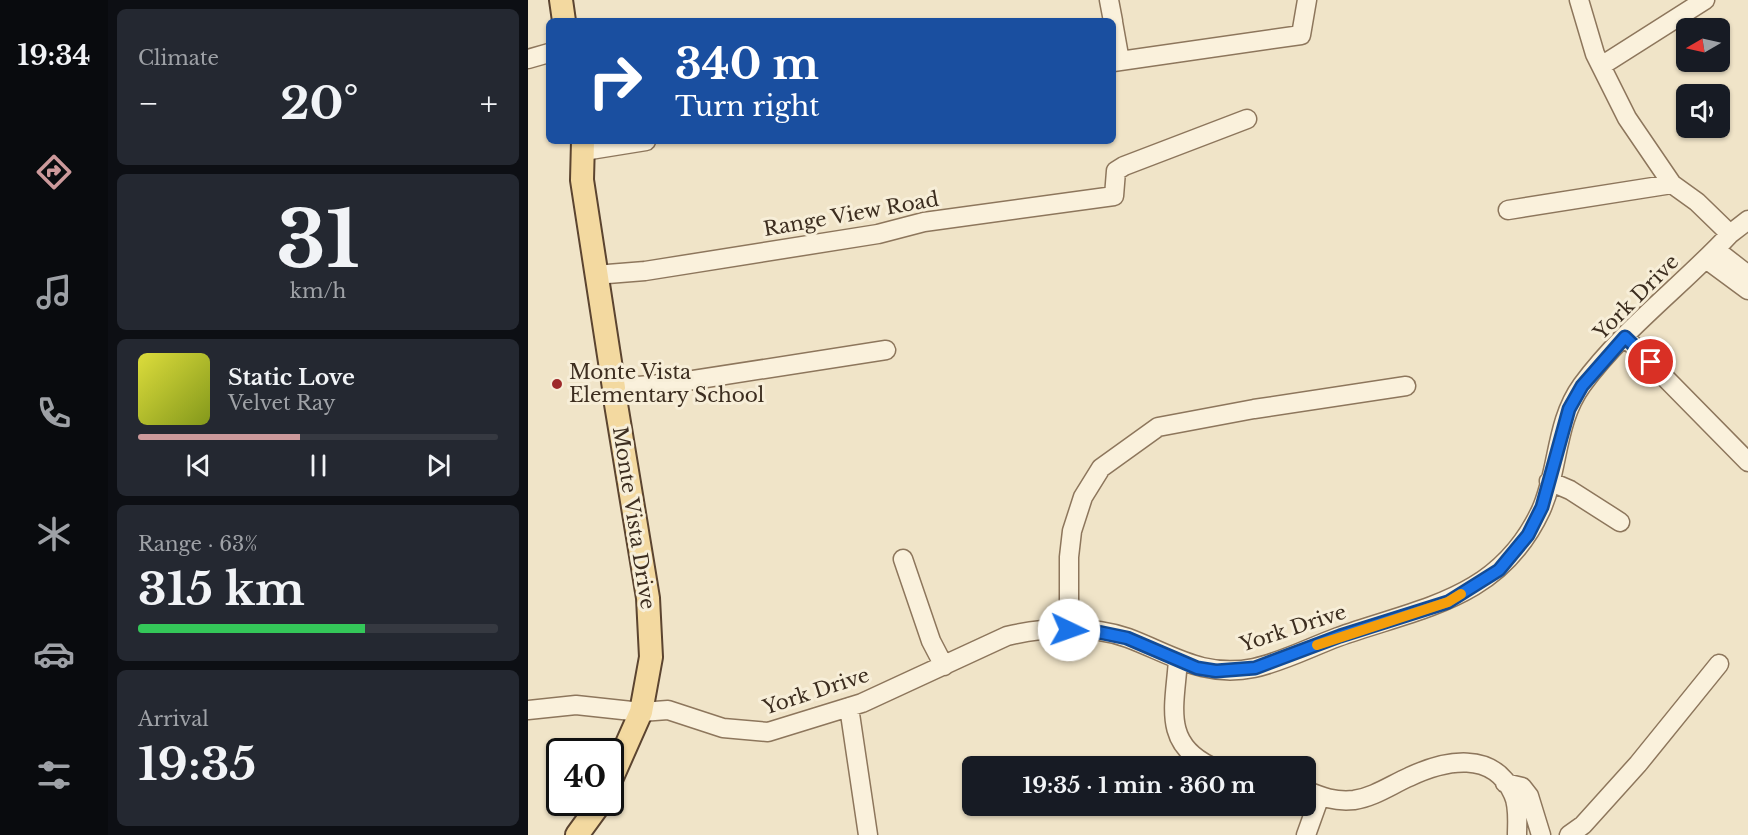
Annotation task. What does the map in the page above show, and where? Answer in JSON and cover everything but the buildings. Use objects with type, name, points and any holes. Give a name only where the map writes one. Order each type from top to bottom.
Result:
[{"type":"main road","points":[[561,0],[564,18]]},
{"type":"main road","name":"Monte Vista Drive","points":[[584,146],[582,180],[595,274],[648,598],[651,657],[642,712],[624,751]]},
{"type":"main road","points":[[577,835],[591,816]]},
{"type":"street","points":[[1109,0],[1112,18]]},
{"type":"street","points":[[1116,61],[1301,35],[1307,0]]},
{"type":"street","points":[[1579,0],[1601,66],[1627,118],[1672,184],[1697,202],[1730,234]]},
{"type":"street","points":[[1601,66],[1705,0]]},
{"type":"street","points":[[528,59],[546,54]]},
{"type":"street","name":"Range View Road","points":[[595,274],[645,271],[878,234],[924,222],[1114,196],[1116,171],[1124,166],[1247,119]]},
{"type":"street","points":[[584,146],[608,144]]},
{"type":"street","points":[[1508,210],[1672,184]]},
{"type":"street","name":"York Drive","points":[[528,710],[576,705],[642,712],[668,710],[723,728],[768,732],[849,707],[1007,636],[1030,630],[1098,632],[1127,638],[1197,668],[1216,671],[1255,668],[1340,636],[1448,602],[1499,570],[1528,535],[1542,507],[1569,409],[1582,386],[1625,337],[1730,234],[1748,220]]},
{"type":"street","points":[[1711,254],[1748,275]]},
{"type":"street","points":[[1711,254],[1748,290]]},
{"type":"street","points":[[1625,337],[1748,462]]},
{"type":"street","points":[[614,390],[674,383],[886,350]]},
{"type":"street","points":[[1069,630],[1069,557],[1072,531],[1083,497],[1101,468],[1158,427],[1254,409],[1406,386]]},
{"type":"street","points":[[1549,480],[1570,489],[1620,522]]},
{"type":"street","points":[[903,559],[931,641],[944,666]]},
{"type":"street","points":[[1178,660],[1174,726],[1184,749],[1191,756]]},
{"type":"street","points":[[1569,835],[1583,825],[1638,764],[1719,664]]},
{"type":"street","points":[[849,707],[868,835]]},
{"type":"street","points":[[1316,794],[1330,800],[1355,800],[1371,795],[1412,775],[1456,762],[1478,762],[1498,774],[1514,794],[1517,835]]},
{"type":"street","points":[[1505,783],[1522,787],[1528,796],[1541,835]]},
{"type":"street","points":[[1306,835],[1309,816]]},
{"type":"slow traffic","points":[[1317,645],[1448,602],[1461,594]]},
{"type":"place","name":"Monte Vista Elementary School","points":[[557,384]]},
{"type":"route","points":[[1069,630],[1098,632],[1127,638],[1197,668],[1216,671],[1255,668],[1340,636],[1448,602],[1499,570],[1528,535],[1542,507],[1569,409],[1582,386],[1625,337],[1651,362]]}]
